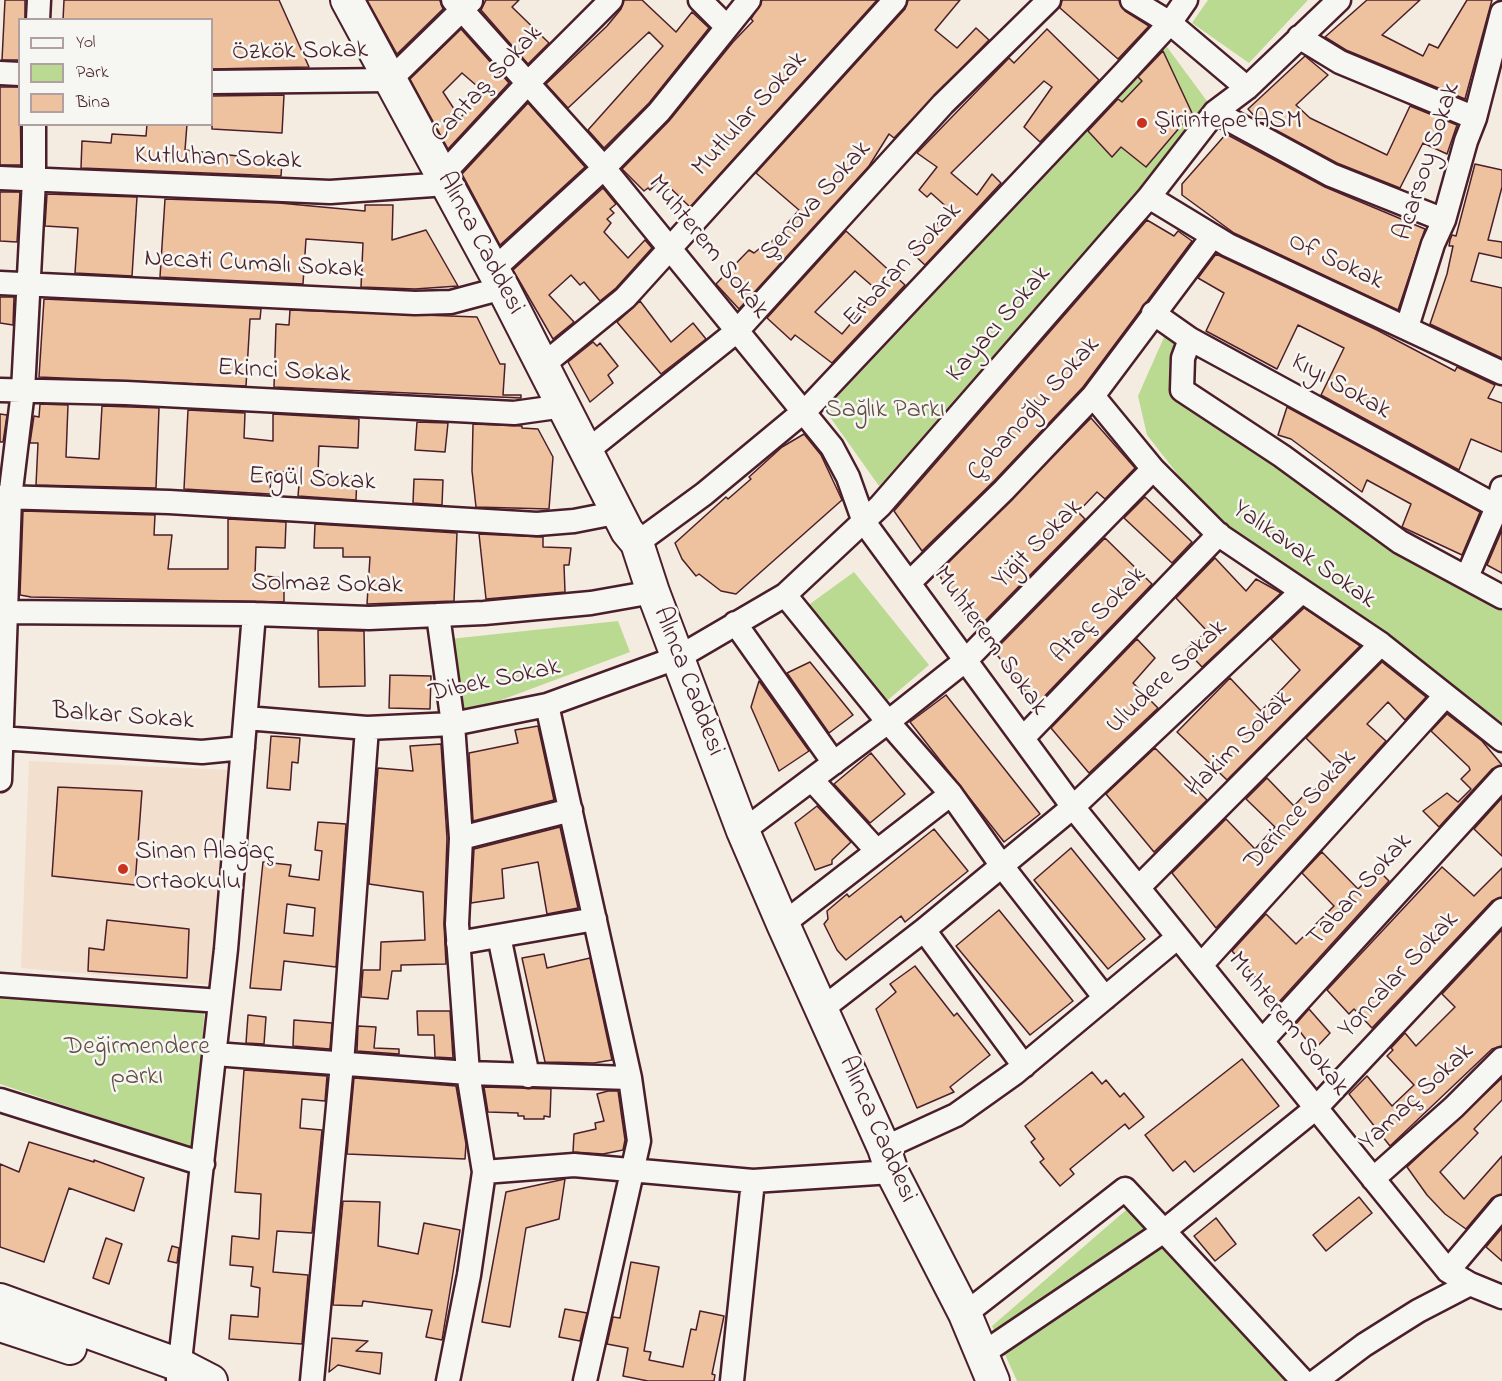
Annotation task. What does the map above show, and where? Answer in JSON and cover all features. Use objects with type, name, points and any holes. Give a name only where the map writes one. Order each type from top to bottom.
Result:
[{"type":"main road","name":"Alınca Caddesi","points":[[347,0],[390,80],[438,180],[498,279],[620,512],[627,531],[637,543],[652,592],[679,657],[743,831],[888,1160],[965,1314],[987,1368]]},
{"type":"main road","points":[[0,1300],[180,1374]]},
{"type":"main road","points":[[0,1324],[123,1366],[153,1369],[211,1381]]},
{"type":"street","points":[[38,18],[39,0]]},
{"type":"street","name":"Cantaş Sokak","points":[[438,180],[527,84],[610,0]]},
{"type":"street","points":[[700,0],[726,26]]},
{"type":"street","points":[[498,279],[659,112],[749,0]]},
{"type":"street","name":"Mutlular Sokak","points":[[543,365],[625,298],[671,249],[724,186],[895,0]]},
{"type":"street","name":"Şenova Sokak","points":[[587,451],[737,331],[943,104],[1049,0]]},
{"type":"street","points":[[1132,0],[1170,23],[1247,88]]},
{"type":"street","name":"Erbaran Sokak","points":[[637,543],[704,494],[802,413],[900,312],[1170,23],[1186,0]]},
{"type":"street","name":"Kayacı Sokak","points":[[679,657],[785,595],[864,522],[1149,197],[1215,112],[1247,88],[1339,0]]},
{"type":"street","points":[[390,80],[462,4]]},
{"type":"street","name":"Muhterem Sokak","points":[[462,4],[527,84],[604,168],[832,447],[848,477],[864,522],[1073,807],[1140,886],[1178,937],[1448,1271],[1470,1284],[1502,1297]]},
{"type":"street","name":"Acarsoy Sokak","points":[[1407,327],[1433,244],[1444,220],[1466,141],[1475,118],[1502,13]]},
{"type":"street","points":[[1299,37],[1340,62],[1475,118]]},
{"type":"street","points":[[0,73],[18,74]]},
{"type":"street","name":"Özkök Sokak","points":[[213,82],[390,80]]},
{"type":"street","points":[[1215,112],[1331,175],[1444,220]]},
{"type":"street","points":[[0,780],[5,497],[22,391],[34,180],[34,126]]},
{"type":"street","name":"Kutluhan Sokak","points":[[0,178],[330,192],[438,180]]},
{"type":"street","name":"Of Sokak","points":[[1149,197],[1212,237],[1502,373]]},
{"type":"street","name":"Çobanoğlu Sokak","points":[[910,582],[1004,490],[1093,396],[1212,237]]},
{"type":"street","name":"Necati Cumalı Sokak","points":[[0,283],[415,303],[451,302],[498,279]]},
{"type":"street","name":"Kıyı Sokak","points":[[1153,313],[1190,339],[1500,501]]},
{"type":"street","points":[[1190,339],[1183,357],[1182,390],[1282,456],[1400,542],[1502,597]]},
{"type":"street","name":"Ekinci Sokak","points":[[0,390],[126,393],[514,413],[564,406]]},
{"type":"street","name":"Yalıkavak Sokak","points":[[1093,396],[1154,469],[1219,534],[1301,592],[1381,644],[1502,740]]},
{"type":"street","name":"Yiğit Sokak","points":[[743,831],[966,660],[1154,469]]},
{"type":"street","name":"Ergül Sokak","points":[[5,497],[203,504],[537,524],[574,521],[620,512]]},
{"type":"street","points":[[1467,577],[1500,501]]},
{"type":"street","name":"Ataç Sokak","points":[[1023,738],[1219,534]]},
{"type":"street","name":"Solmaz Sokak","points":[[3,612],[254,614],[369,618],[591,603],[652,592]]},
{"type":"street","name":"Uludere Sokak","points":[[822,1009],[924,930],[1073,807],[1301,592]]},
{"type":"street","points":[[785,595],[888,722],[951,794],[1002,866],[1105,998]]},
{"type":"street","points":[[180,1374],[215,1054],[254,614]]},
{"type":"street","points":[[438,615],[453,724],[461,838],[458,943],[468,1073],[484,1172],[469,1275],[448,1381]]},
{"type":"street","points":[[735,623],[834,763]]},
{"type":"street","name":"Hakim Sokak","points":[[1140,886],[1381,644]]},
{"type":"street","name":"Dibek Sokak","points":[[246,718],[367,728],[453,724],[547,705],[679,657]]},
{"type":"street","name":"Derince Sokak","points":[[1202,964],[1445,696]]},
{"type":"street","points":[[547,705],[630,1078],[639,1141],[585,1381]]},
{"type":"street","points":[[312,1381],[342,1064],[367,728]]},
{"type":"street","name":"Balkar Sokak","points":[[1,738],[202,752],[243,748]]},
{"type":"street","name":"Taban Sokak","points":[[1262,1041],[1502,778]]},
{"type":"street","points":[[812,780],[877,851]]},
{"type":"street","points":[[783,924],[951,794]]},
{"type":"street","points":[[461,838],[571,810]]},
{"type":"street","name":"Yoncalar Sokak","points":[[987,1368],[1164,1231],[1316,1108],[1502,910]]},
{"type":"street","points":[[458,943],[595,920]]},
{"type":"street","points":[[924,930],[1024,1066]]},
{"type":"street","points":[[499,936],[528,1076]]},
{"type":"street","points":[[484,1172],[574,1165],[753,1181],[888,1160],[1024,1066],[1178,937]]},
{"type":"street","points":[[0,985],[220,1001]]},
{"type":"street","points":[[215,1054],[468,1073],[630,1078]]},
{"type":"street","name":"Yamaç Sokak","points":[[1373,1179],[1454,1107],[1502,1059]]},
{"type":"street","points":[[0,1100],[203,1164]]},
{"type":"street","points":[[732,1381],[753,1181]]},
{"type":"street","points":[[965,1314],[1125,1189],[1303,1381]]},
{"type":"street","points":[[1448,1271],[1502,1207]]},
{"type":"street","points":[[1316,1381],[1373,1339],[1418,1311],[1470,1284]]},
{"type":"shaded area","name":"Sinan Alağaç Ortaokulu","points":[[29,761],[228,770],[214,985],[21,968]]},
{"type":"green space","points":[[1208,0],[1308,0],[1249,63],[1192,23]]},
{"type":"green space","name":"Sağlık Parkı","points":[[1167,47],[1215,112],[879,486],[825,410]]},
{"type":"green space","points":[[1165,335],[1180,344],[1176,388],[1502,593],[1502,722],[1345,610],[1237,540],[1183,481],[1147,435],[1138,396]]},
{"type":"green space","points":[[854,572],[929,665],[882,705],[803,609]]},
{"type":"green space","points":[[618,621],[630,652],[461,715],[450,639]]},
{"type":"green space","name":"Değirmendere parkı","points":[[0,993],[205,1005],[194,1149],[0,1084]]},
{"type":"green space","points":[[1133,1204],[1291,1381],[1017,1381],[992,1326]]},
{"type":"building","points":[[5,0],[25,0],[25,18],[18,18],[18,60],[2,60]]},
{"type":"building","points":[[64,0],[279,0],[309,67],[213,69],[213,18],[63,18]]},
{"type":"building","points":[[367,0],[440,0],[443,9],[397,54]]},
{"type":"building","points":[[486,0],[519,0],[512,7],[549,43],[528,64],[481,10]]},
{"type":"building","points":[[624,0],[642,0],[676,32],[692,12],[709,28],[649,103],[604,148],[588,130],[663,46],[649,32],[568,108],[546,84],[607,26],[621,9]]},
{"type":"building","points":[[762,0],[877,0],[690,207],[661,179],[650,190],[648,188],[644,191],[622,169],[669,121],[733,42],[753,21],[751,19]]},
{"type":"building","points":[[908,0],[960,0],[935,30],[957,48],[976,28],[989,40],[894,138],[889,134],[869,166],[739,309],[716,284],[749,250],[754,253],[765,244],[767,247],[799,210],[756,173],[905,9]]},
{"type":"building","points":[[1062,0],[1119,0],[1125,11],[1149,26],[1118,59],[1060,8]]},
{"type":"building","points":[[1367,0],[1420,0],[1382,35],[1423,56],[1429,44],[1438,48],[1467,0],[1492,0],[1465,99],[1346,50],[1325,37]]},
{"type":"building","points":[[461,29],[509,83],[448,149],[410,79]],"holes":[[[462,73],[484,92],[460,118],[443,92]]]},
{"type":"building","points":[[1047,29],[1099,80],[1040,142],[1024,127],[1052,87],[1044,81],[951,173],[977,195],[992,174],[1001,183],[925,265],[911,252],[950,210],[931,193],[927,197],[919,190],[937,167],[917,153],[1009,58],[1014,63]]},
{"type":"building","name":"Şirintepe ASM","points":[[1163,51],[1192,113],[1146,167],[1121,147],[1112,157],[1088,131],[1118,99],[1122,102],[1142,81],[1138,77]]},
{"type":"building","points":[[1305,56],[1328,75],[1296,105],[1310,118],[1387,155],[1410,106],[1457,125],[1447,154],[1423,143],[1400,188],[1337,163],[1259,121],[1248,109]]},
{"type":"building","points":[[0,87],[18,87],[21,165],[0,165]]},
{"type":"building","points":[[284,95],[282,133],[212,129],[213,96]]},
{"type":"building","points":[[528,103],[585,167],[500,245],[462,174]]},
{"type":"building","points":[[147,126],[187,126],[185,150],[282,161],[281,176],[81,168],[82,141],[111,143],[112,134],[146,136]]},
{"type":"building","points":[[1226,134],[1325,187],[1425,229],[1398,310],[1234,233],[1182,195],[1182,184]]},
{"type":"building","points":[[1475,164],[1502,170],[1502,187],[1488,240],[1502,242],[1502,258],[1479,253],[1471,281],[1502,288],[1502,358],[1430,324],[1447,274],[1453,246],[1449,246],[1450,240],[1452,235],[1456,236]]},
{"type":"building","points":[[603,188],[616,204],[610,209],[614,213],[607,219],[611,223],[604,232],[628,258],[645,240],[652,248],[616,288],[600,301],[584,282],[580,285],[571,275],[549,295],[574,322],[553,339],[513,270]]},
{"type":"building","points":[[0,192],[20,192],[17,242],[0,241]]},
{"type":"building","points":[[47,194],[137,197],[132,276],[75,273],[78,228],[45,226]]},
{"type":"building","points":[[165,199],[279,203],[365,211],[365,205],[393,205],[392,240],[426,230],[458,286],[415,289],[361,287],[363,243],[306,239],[303,284],[160,277]]},
{"type":"building","points":[[1147,220],[1174,236],[1178,231],[1192,241],[1083,387],[994,481],[922,551],[894,511]]},
{"type":"building","points":[[846,231],[905,285],[832,363],[795,335],[791,340],[767,318]],"holes":[[[855,271],[878,291],[842,334],[815,312]]]},
{"type":"building","points":[[1216,254],[1377,330],[1455,371],[1457,367],[1495,385],[1488,398],[1502,403],[1502,452],[1471,439],[1459,470],[1321,395],[1344,348],[1298,325],[1277,369],[1206,331],[1224,293],[1198,278]]},
{"type":"building","points":[[0,297],[14,297],[13,325],[0,323]]},
{"type":"building","points":[[44,299],[261,309],[260,319],[250,319],[246,386],[39,377]]},
{"type":"building","points":[[640,301],[671,342],[693,323],[706,339],[661,374],[617,322]]},
{"type":"building","points":[[290,310],[477,317],[500,364],[505,364],[503,395],[521,395],[521,398],[274,387],[276,324],[289,325]]},
{"type":"building","points":[[593,342],[597,346],[600,343],[618,366],[608,375],[613,383],[590,402],[568,362]]},
{"type":"building","points":[[40,404],[68,405],[66,457],[99,459],[102,406],[159,408],[156,488],[36,485],[38,443],[30,443],[34,416],[39,417]]},
{"type":"building","points":[[1287,407],[1480,512],[1462,555],[1402,527],[1411,504],[1367,480],[1362,492],[1291,439],[1278,435]]},
{"type":"building","points":[[188,410],[245,413],[244,438],[273,441],[273,414],[359,419],[358,448],[319,446],[318,474],[357,476],[356,500],[298,496],[300,473],[271,471],[270,494],[184,489]]},
{"type":"building","points":[[0,414],[7,415],[3,442],[0,442]]},
{"type":"building","points":[[1091,418],[1135,468],[1105,499],[1097,492],[1078,512],[1085,519],[978,628],[961,610],[938,573]]},
{"type":"building","points":[[417,422],[448,423],[445,452],[415,450]]},
{"type":"building","points":[[473,424],[538,429],[553,457],[549,509],[476,507],[472,471]]},
{"type":"building","points":[[804,434],[821,455],[842,500],[736,594],[721,591],[699,574],[696,576],[682,559],[675,543],[726,497],[728,499],[751,479],[749,477],[782,447]]},
{"type":"building","points":[[414,479],[443,480],[442,505],[413,503]]},
{"type":"building","points":[[1145,497],[1192,542],[1172,563],[1124,518]]},
{"type":"building","points":[[23,511],[155,515],[154,535],[172,535],[168,569],[228,569],[228,519],[286,522],[285,548],[256,547],[255,575],[284,578],[284,602],[20,595]]},
{"type":"building","points":[[315,524],[457,533],[454,601],[367,604],[370,557],[343,557],[343,548],[314,548]]},
{"type":"building","points":[[1502,530],[1502,573],[1487,565]]},
{"type":"building","points":[[479,534],[543,537],[543,547],[571,548],[569,565],[564,565],[565,592],[486,599]]},
{"type":"building","points":[[1105,538],[1152,584],[1036,705],[994,651]]},
{"type":"building","points":[[1215,558],[1246,591],[1256,579],[1281,593],[1202,667],[1186,650],[1207,631],[1176,598]]},
{"type":"building","points":[[1304,608],[1360,646],[1227,780],[1177,732],[1230,678],[1261,711],[1300,670],[1271,639]]},
{"type":"building","points":[[318,630],[364,631],[365,686],[319,687]]},
{"type":"building","points":[[1137,639],[1155,658],[1133,683],[1158,708],[1089,773],[1051,728]]},
{"type":"building","points":[[810,662],[853,715],[829,733],[787,673]]},
{"type":"building","points":[[1382,662],[1426,697],[1405,720],[1388,702],[1367,724],[1386,741],[1216,928],[1172,873],[1226,819],[1255,849],[1275,827],[1246,799],[1267,778],[1294,806],[1307,792],[1312,789],[1314,791],[1336,768],[1306,738]]},
{"type":"building","points":[[390,675],[431,676],[430,709],[389,708]]},
{"type":"building","points":[[759,681],[809,751],[779,771],[751,707]]},
{"type":"building","points":[[946,695],[1040,814],[1004,842],[910,722]]},
{"type":"building","points":[[1447,714],[1482,741],[1502,765],[1492,769],[1439,827],[1423,811],[1447,793],[1458,802],[1471,789],[1461,779],[1470,770],[1469,767],[1431,731]]},
{"type":"building","points":[[538,726],[554,800],[473,821],[469,753],[518,743],[515,730]]},
{"type":"building","points":[[271,736],[300,738],[298,763],[292,762],[290,790],[267,788]]},
{"type":"building","points":[[441,744],[447,838],[444,924],[446,964],[401,965],[401,971],[392,971],[388,999],[361,997],[363,970],[380,970],[381,942],[425,940],[423,892],[369,884],[378,768],[413,771],[410,746]]},
{"type":"building","points":[[1155,748],[1207,800],[1154,852],[1106,794]]},
{"type":"building","points":[[871,753],[905,794],[870,823],[834,784]]},
{"type":"building","points":[[58,787],[142,791],[135,885],[52,876]]},
{"type":"building","points":[[1502,798],[1502,856],[1474,829]]},
{"type":"building","points":[[817,806],[851,842],[832,860],[832,864],[815,870],[795,823]]},
{"type":"building","points":[[318,822],[346,824],[336,967],[284,961],[281,990],[250,988],[263,862],[291,865],[289,876],[319,880],[322,851],[315,850]],"holes":[[[287,904],[315,908],[313,936],[284,933]]]},
{"type":"building","points":[[560,827],[578,908],[547,914],[538,862],[502,869],[504,898],[471,903],[474,849]]},
{"type":"building","points":[[934,829],[968,871],[905,922],[901,916],[846,960],[837,950],[824,924],[828,919],[827,911],[847,894],[849,897]]},
{"type":"building","points":[[1071,848],[1145,939],[1108,969],[1034,880]]},
{"type":"building","points":[[1322,852],[1358,889],[1378,870],[1389,881],[1278,1003],[1232,951],[1266,914],[1296,944],[1334,906],[1302,873]]},
{"type":"building","points":[[1442,867],[1474,896],[1502,868],[1502,897],[1492,901],[1372,1028],[1354,1009],[1349,1014],[1327,990]]},
{"type":"building","points":[[999,910],[1073,1001],[1030,1035],[956,946]]},
{"type":"building","points":[[107,920],[189,929],[187,978],[88,971],[89,948],[104,950]]},
{"type":"building","points":[[1502,930],[1502,1046],[1492,1049],[1390,1146],[1349,1094],[1367,1076],[1392,1106],[1414,1085],[1387,1056],[1393,1050],[1391,1048],[1405,1033],[1416,1046],[1455,1007],[1442,994]]},
{"type":"building","points":[[544,954],[547,968],[590,958],[612,1060],[594,1063],[545,1062],[522,958]]},
{"type":"building","points":[[915,966],[954,1016],[957,1013],[990,1055],[950,1087],[954,1092],[917,1108],[876,1009],[896,992],[890,984]]},
{"type":"building","points":[[1309,1009],[1330,1033],[1314,1050],[1295,1025]]},
{"type":"building","points":[[417,1011],[450,1011],[453,1058],[435,1057],[434,1035],[418,1035]]},
{"type":"building","points":[[248,1015],[266,1017],[264,1044],[246,1043]]},
{"type":"building","points":[[294,1020],[332,1023],[330,1049],[293,1046]]},
{"type":"building","points":[[358,1026],[376,1027],[374,1048],[399,1049],[399,1054],[357,1051]]},
{"type":"building","points":[[1242,1059],[1279,1106],[1194,1172],[1185,1161],[1173,1171],[1145,1135]]},
{"type":"building","points":[[244,1070],[327,1076],[325,1101],[302,1099],[300,1128],[322,1130],[312,1233],[277,1231],[273,1272],[308,1275],[302,1344],[229,1339],[231,1315],[258,1317],[260,1288],[251,1286],[253,1267],[230,1265],[232,1236],[259,1239],[261,1194],[235,1192]]},
{"type":"building","points":[[1092,1072],[1102,1084],[1106,1080],[1120,1097],[1124,1093],[1144,1117],[1129,1129],[1125,1124],[1070,1169],[1074,1174],[1060,1186],[1040,1162],[1044,1159],[1031,1142],[1035,1139],[1025,1126]]},
{"type":"building","points":[[354,1078],[456,1086],[466,1144],[465,1159],[347,1154]]},
{"type":"building","points":[[1502,1078],[1502,1100],[1474,1129],[1478,1133],[1440,1172],[1464,1199],[1502,1156],[1502,1194],[1492,1198],[1466,1229],[1445,1214],[1427,1195],[1407,1167]]},
{"type":"building","points":[[484,1087],[551,1089],[550,1117],[524,1119],[524,1116],[518,1116],[518,1113],[488,1112]]},
{"type":"building","points":[[618,1091],[625,1140],[623,1150],[603,1154],[573,1152],[574,1134],[596,1129],[595,1123],[604,1121],[597,1094]]},
{"type":"building","points":[[29,1142],[94,1162],[94,1160],[144,1178],[134,1211],[69,1188],[44,1262],[0,1247],[0,1164],[19,1172]]},
{"type":"building","points":[[565,1179],[559,1219],[526,1228],[510,1327],[482,1322],[506,1192]]},
{"type":"building","points":[[1359,1197],[1372,1213],[1326,1251],[1313,1235]]},
{"type":"building","points":[[343,1201],[380,1202],[378,1246],[418,1254],[424,1223],[460,1230],[442,1340],[426,1337],[432,1310],[363,1301],[362,1306],[333,1305]]},
{"type":"building","points":[[1216,1218],[1236,1244],[1215,1261],[1194,1236]]},
{"type":"building","points":[[1502,1228],[1502,1261],[1486,1247]]},
{"type":"building","points":[[106,1238],[122,1244],[109,1284],[93,1278]]},
{"type":"building","points":[[172,1246],[179,1248],[177,1263],[168,1261]]},
{"type":"building","points":[[631,1262],[659,1267],[644,1351],[651,1352],[649,1360],[683,1367],[691,1329],[696,1330],[700,1311],[724,1316],[712,1374],[715,1375],[714,1381],[648,1381],[623,1376],[628,1348],[607,1344],[613,1317],[620,1318]]},
{"type":"building","points":[[565,1309],[587,1313],[580,1341],[559,1337]]},
{"type":"building","points":[[332,1338],[368,1341],[356,1351],[382,1353],[380,1374],[338,1365],[329,1372]]},
{"type":"place","name":"Şirintepe ASM","points":[[1142,123]]},
{"type":"place","name":"Sinan Alağaç Ortaokulu","points":[[123,869]]}]
